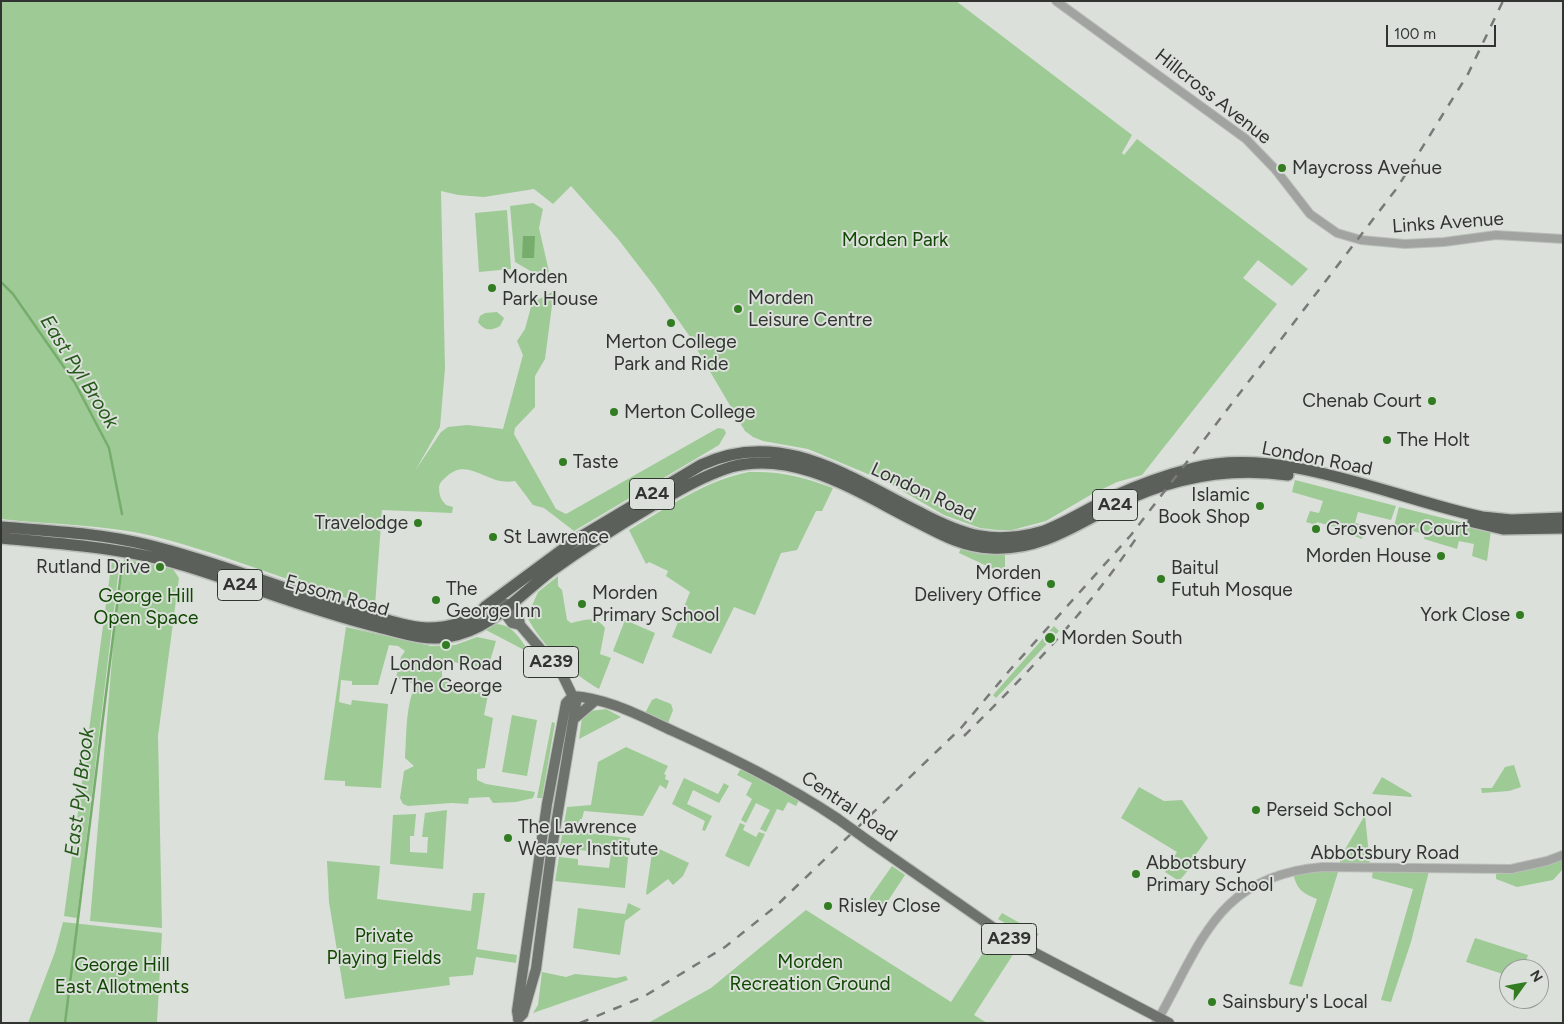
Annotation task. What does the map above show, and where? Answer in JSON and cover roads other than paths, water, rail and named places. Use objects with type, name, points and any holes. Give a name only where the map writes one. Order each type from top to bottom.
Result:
[{"type":"highway","name":"London Road","points":[[505,603],[577,538],[702,465],[728,454],[758,450],[775,451],[811,460],[847,475],[955,530],[998,538],[1028,535],[1044,531],[1138,486],[1196,467],[1227,463],[1261,464],[1298,469],[1482,517],[1511,520],[1563,518]]},
{"type":"highway","name":"London Road","points":[[505,603],[574,554],[680,490],[706,476],[728,468],[755,463],[779,464],[815,473],[947,537],[973,546],[990,548],[1010,548],[1038,543],[1064,534],[1141,494],[1198,476],[1224,472],[1251,471],[1304,477],[1495,528],[1563,528]]},
{"type":"highway","name":"Epsom Road","points":[[1,526],[89,535],[145,544],[186,555],[296,593],[413,626],[440,628],[468,620],[480,613],[485,607],[505,603]]},
{"type":"highway","name":"Epsom Road","points":[[1,538],[75,545],[146,556],[185,566],[334,616],[432,638],[456,635],[477,628],[505,603]]},
{"type":"main road","name":"A239","points":[[505,603],[512,623],[520,625],[562,674],[573,696]]},
{"type":"main road","name":"Central Road","points":[[573,696],[596,700],[642,716],[799,793],[1014,942],[1161,1021]]},
{"type":"main road","points":[[573,696],[576,703],[575,718],[559,806],[535,974],[523,1014],[517,1021],[547,804],[566,703],[573,696]]},
{"type":"main road","points":[[575,718],[596,700]]},
{"type":"main road","points":[[547,804],[559,806]]},
{"type":"main road","points":[[535,881],[548,882]]},
{"type":"street","name":"Hillcross Avenue","points":[[1056,1],[1246,139],[1270,164],[1310,214],[1337,233]]},
{"type":"street","name":"Links Avenue","points":[[1337,233],[1361,240],[1405,244],[1496,235],[1563,239]]},
{"type":"street","name":"Abbotsbury Road","points":[[1161,1021],[1206,930],[1236,898],[1270,878],[1301,869],[1322,867],[1511,869],[1563,855]]},
{"type":"waterway","name":"East Pyl Brook","points":[[1,282],[13,294],[75,383],[109,448],[122,514]]},
{"type":"waterway","name":"East Pyl Brook","points":[[65,1023],[122,565]]},
{"type":"railway","points":[[580,1023],[643,997],[725,947],[775,907],[961,728],[1009,671],[1131,535],[1397,188],[1468,74],[1503,1]]},
{"type":"railway","points":[[964,736],[1057,640],[1100,588],[1139,534]]},
{"type":"place","name":"Maycross Avenue","points":[[1282,168]]},
{"type":"place","name":"Morden Park House","points":[[492,288]]},
{"type":"place","name":"Morden Leisure Centre","points":[[738,309]]},
{"type":"place","name":"Merton College Park and Ride","points":[[671,323]]},
{"type":"place","name":"Chenab Court","points":[[1432,401]]},
{"type":"place","name":"Merton College","points":[[614,412]]},
{"type":"place","name":"The Holt","points":[[1387,440]]},
{"type":"place","name":"Taste","points":[[563,462]]},
{"type":"place","name":"Islamic Book Shop","points":[[1260,506]]},
{"type":"place","name":"Travelodge","points":[[418,523]]},
{"type":"place","name":"Grosvenor Court","points":[[1316,529]]},
{"type":"place","name":"St Lawrence","points":[[493,537]]},
{"type":"place","name":"Morden House","points":[[1441,556]]},
{"type":"place","name":"Rutland Drive","points":[[160,567]]},
{"type":"place","name":"Baitul Futuh Mosque","points":[[1161,579]]},
{"type":"place","name":"Morden Delivery Office","points":[[1051,584]]},
{"type":"place","name":"The George Inn","points":[[436,600]]},
{"type":"place","name":"Morden Primary School","points":[[582,604]]},
{"type":"place","name":"York Close","points":[[1520,615]]},
{"type":"place","name":"Morden South","points":[[1050,638]]},
{"type":"place","name":"London Road / The George","points":[[446,645]]},
{"type":"place","name":"Perseid School","points":[[1256,810]]},
{"type":"place","name":"The Lawrence Weaver Institute","points":[[508,838]]},
{"type":"place","name":"Abbotsbury Primary School","points":[[1136,874]]},
{"type":"place","name":"Risley Close","points":[[828,906]]},
{"type":"place","name":"Sainsbury's Local","points":[[1212,1002]]},
{"type":"park label","name":"Morden Park","points":[[895,240]]},
{"type":"park label","name":"George Hill Open Space","points":[[146,607]]},
{"type":"park label","name":"Private Playing Fields","points":[[384,947]]},
{"type":"park label","name":"Morden Recreation Ground","points":[[810,973]]},
{"type":"park label","name":"George Hill East Allotments","points":[[122,976]]}]
